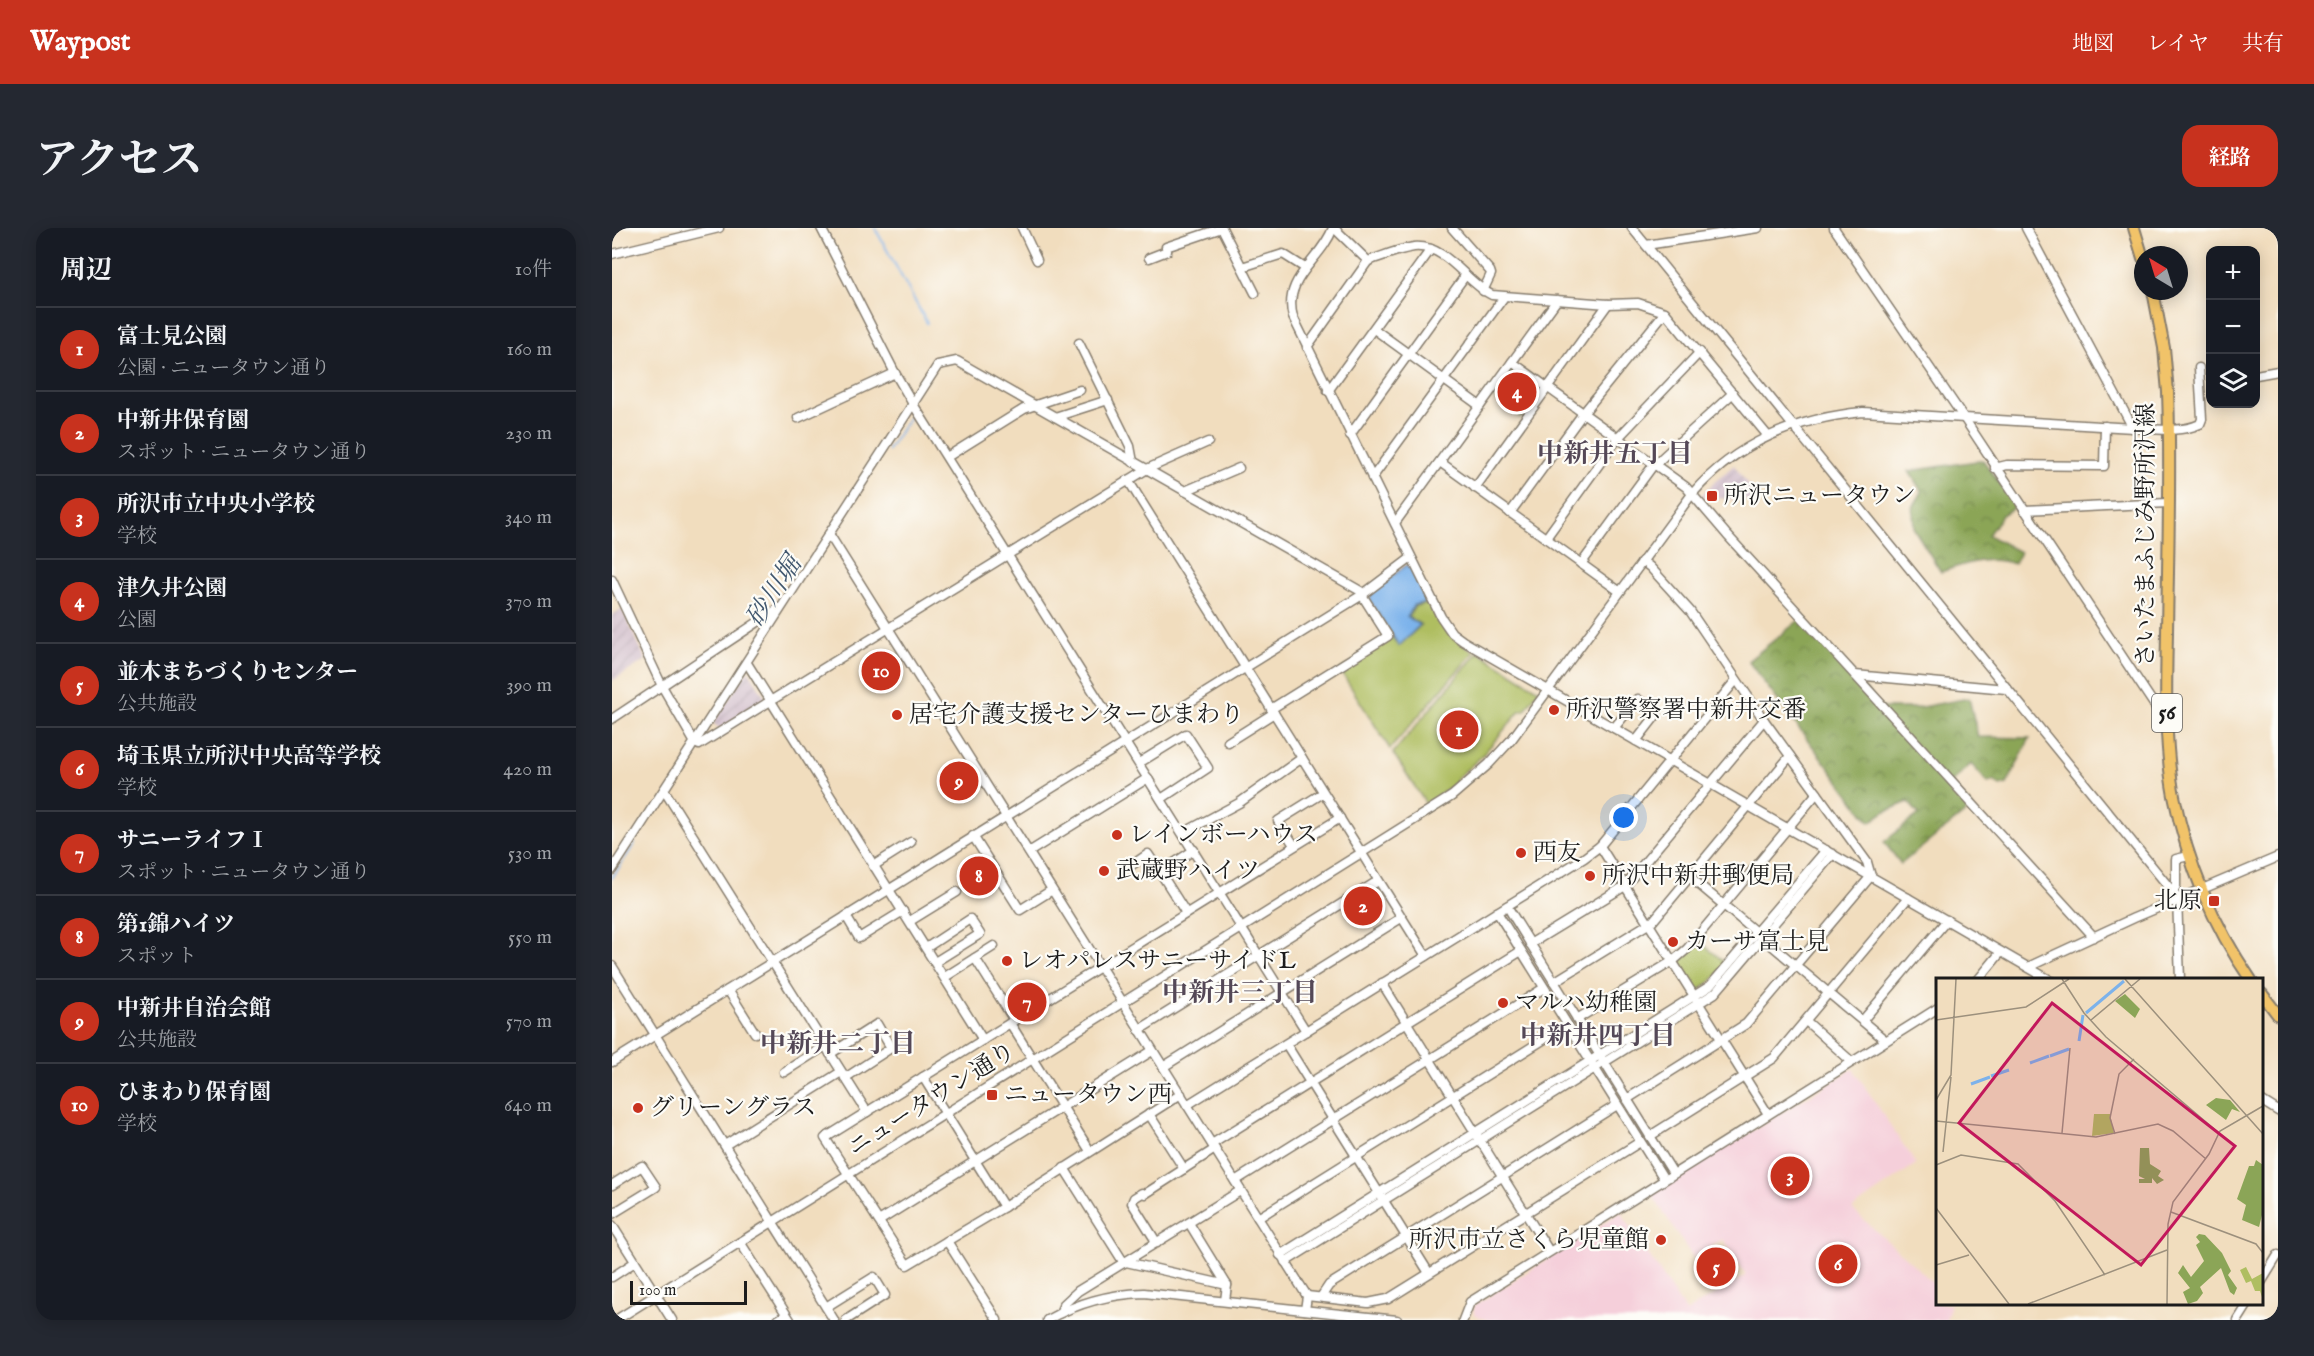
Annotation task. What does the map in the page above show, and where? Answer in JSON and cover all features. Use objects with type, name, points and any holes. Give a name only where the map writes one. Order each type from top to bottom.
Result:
[{"type":"main road","points":[[2134,228],[2139,246]]},
{"type":"main road","name":"さいたまふじみ野所沢線","points":[[2155,300],[2164,348],[2169,429],[2168,724],[2174,794],[2189,856],[2202,888],[2231,948],[2250,978]]},
{"type":"main road","points":[[2263,995],[2278,1015]]},
{"type":"street","points":[[612,254],[718,228]]},
{"type":"street","points":[[821,228],[913,404],[1306,1031]]},
{"type":"street","points":[[1022,228],[1038,260]]},
{"type":"street","points":[[1149,258],[1167,251],[1166,247],[1222,228],[1255,292]]},
{"type":"street","points":[[1368,261],[1333,228],[1294,284],[1290,305],[1293,317],[1328,391],[1441,617],[1452,633],[1548,691],[1788,827],[2047,978]]},
{"type":"street","points":[[1452,228],[1490,271],[1491,274],[1483,291]]},
{"type":"street","points":[[1632,228],[2175,896]]},
{"type":"street","points":[[1646,245],[1758,228]]},
{"type":"street","points":[[1834,228],[2168,724]]},
{"type":"street","points":[[2026,228],[2133,428]]},
{"type":"street","points":[[1307,347],[1368,261],[1415,247],[1431,249],[1445,257],[1483,291],[1504,297],[1608,304],[1638,303],[1665,312],[1768,436]]},
{"type":"street","points":[[1328,391],[1431,249]]},
{"type":"street","points":[[1242,267],[1283,254],[1305,268]]},
{"type":"street","points":[[1350,435],[1465,276]]},
{"type":"street","points":[[1372,478],[1504,297]]},
{"type":"street","points":[[1395,523],[1557,300]]},
{"type":"street","points":[[1475,488],[1608,304]]},
{"type":"street","points":[[1510,513],[1583,413],[1665,312]]},
{"type":"street","points":[[1374,329],[1480,406]]},
{"type":"street","points":[[1079,343],[1130,446],[1133,462]]},
{"type":"street","points":[[1546,538],[1618,438],[1700,352]]},
{"type":"street","points":[[612,870],[938,365],[957,361],[1363,594],[1388,636],[1228,742]]},
{"type":"street","points":[[1512,362],[1686,487],[2094,937]]},
{"type":"street","points":[[2199,368],[2200,379],[2206,378]]},
{"type":"street","points":[[2260,374],[2278,371]]},
{"type":"street","points":[[798,418],[895,373]]},
{"type":"street","name":"ニュータウン通り","points":[[616,1320],[1437,807],[1478,775],[1512,739],[1692,494],[1728,460],[1768,436],[1793,425],[1841,414],[1863,412],[2133,428],[2195,427],[2202,419],[2200,379]]},
{"type":"street","points":[[947,458],[1032,405],[1080,390]]},
{"type":"street","points":[[1581,564],[1654,464],[1733,393]]},
{"type":"street","points":[[1055,417],[1108,400]]},
{"type":"street","points":[[1995,468],[2007,465],[2104,466],[2105,426]]},
{"type":"street","points":[[612,580],[662,686],[695,743],[699,745],[1128,480],[1208,442]]},
{"type":"street","points":[[1440,462],[1620,591]]},
{"type":"street","points":[[1185,491],[1239,468]]},
{"type":"street","points":[[1128,480],[1426,956]]},
{"type":"street","points":[[2024,510],[2168,503]]},
{"type":"street","points":[[829,534],[1307,1296],[1305,1310]]},
{"type":"street","points":[[612,1062],[1363,594],[1411,558]]},
{"type":"street","points":[[1642,561],[1690,611],[1764,720],[1867,862],[1871,876]]},
{"type":"street","points":[[612,719],[784,605]]},
{"type":"street","points":[[747,663],[983,1040]]},
{"type":"street","points":[[1855,675],[2006,689]]},
{"type":"street","points":[[1187,1105],[1578,862],[1600,846],[1736,680]]},
{"type":"street","points":[[1614,728],[1638,699],[1657,714],[1636,741]]},
{"type":"street","points":[[1530,944],[1625,886],[1764,720]]},
{"type":"street","points":[[1139,763],[1186,734],[1208,768],[1161,799]]},
{"type":"street","points":[[1554,982],[1653,921],[1790,756]]},
{"type":"street","points":[[1183,833],[1239,803],[1302,758]]},
{"type":"street","points":[[1029,852],[1148,778]]},
{"type":"street","points":[[664,790],[867,1112]]},
{"type":"street","points":[[1294,845],[1278,820],[1323,793]]},
{"type":"street","points":[[1577,1019],[1687,949],[1817,793]]},
{"type":"street","points":[[1180,1094],[1004,1207],[907,1265],[825,1138],[1340,818]]},
{"type":"street","points":[[973,836],[1020,910],[1052,890]]},
{"type":"street","points":[[873,866],[911,842]]},
{"type":"street","points":[[1600,846],[1768,1113]]},
{"type":"street","points":[[1160,872],[1194,850]]},
{"type":"street","points":[[1282,1258],[1696,1000],[1760,935],[1829,852]]},
{"type":"street","points":[[1132,865],[1148,854],[1186,913]]},
{"type":"street","points":[[2180,978],[2175,896],[2176,859],[2189,856]]},
{"type":"street","points":[[2028,967],[2175,896],[2202,888],[2278,857]]},
{"type":"street","points":[[1627,1099],[1746,1024],[1871,876]]},
{"type":"street","points":[[1690,877],[1885,1040]]},
{"type":"street","points":[[1139,1030],[1378,881]]},
{"type":"street","points":[[910,921],[957,892]]},
{"type":"street","points":[[1650,1136],[1774,1058],[1908,898]]},
{"type":"street","points":[[1507,906],[1673,1173]]},
{"type":"street","points":[[846,916],[859,938],[903,911]]},
{"type":"street","points":[[1497,912],[1664,1179]]},
{"type":"street","points":[[1163,1067],[1401,918]]},
{"type":"street","points":[[926,948],[970,919],[980,934],[935,962]]},
{"type":"street","points":[[1863,1020],[1947,920]]},
{"type":"street","points":[[945,977],[994,946]]},
{"type":"street","points":[[1157,1243],[1132,1203],[1134,1198],[1184,1169],[1213,1146],[1521,951]]},
{"type":"street","points":[[1980,978],[2001,952]]},
{"type":"street","points":[[975,958],[1090,1151]]},
{"type":"street","points":[[612,966],[832,1319]]},
{"type":"street","points":[[1382,983],[1550,1251]]},
{"type":"street","points":[[1235,1181],[1544,988]]},
{"type":"street","points":[[728,990],[755,1033]]},
{"type":"street","points":[[1463,1320],[1470,1302],[1936,1009]]},
{"type":"street","points":[[1806,1022],[1851,1061]]},
{"type":"street","points":[[725,1145],[891,1048],[877,1024],[784,1072]]},
{"type":"street","points":[[1258,1218],[1567,1025]]},
{"type":"street","points":[[1286,1044],[1429,1273]]},
{"type":"street","points":[[879,1221],[1152,1051]]},
{"type":"street","points":[[923,1077],[1004,1207]]},
{"type":"street","points":[[2263,1102],[2278,1111]]},
{"type":"street","points":[[1321,1297],[1329,1285],[1617,1105]]},
{"type":"street","points":[[1149,1114],[1184,1169]]},
{"type":"street","points":[[1307,1296],[1368,1303],[1381,1301],[1640,1142]]},
{"type":"street","points":[[612,1185],[642,1166],[656,1187],[612,1214]]},
{"type":"street","points":[[1064,1168],[1125,1262],[1227,1285]]},
{"type":"street","points":[[1060,1313],[1064,1304],[1078,1292],[1240,1191]]},
{"type":"street","points":[[1190,1223],[1227,1285],[1225,1301]]},
{"type":"street","points":[[612,1225],[616,1241],[635,1262],[672,1320]]},
{"type":"street","points":[[947,1241],[997,1320]]},
{"type":"street","points":[[740,1242],[785,1318]]},
{"type":"street","points":[[2263,1279],[2278,1254]]},
{"type":"street","points":[[612,1277],[635,1262]]},
{"type":"street","points":[[826,1307],[874,1277],[885,1295],[846,1320]]},
{"type":"street","points":[[1047,1320],[1103,1297],[1130,1293],[1161,1294],[1397,1320]]},
{"type":"street","points":[[2238,1320],[2247,1305]]},
{"type":"shaded area","points":[[1734,465],[1759,501],[1700,497],[1709,487]]},
{"type":"shaded area","points":[[622,609],[646,660],[612,681],[612,615]]},
{"type":"shaded area","points":[[748,670],[767,700],[720,729],[713,723]]},
{"type":"shaded area","points":[[1853,1069],[1916,1164],[1852,1209],[1936,1285],[1936,1305],[1951,1305],[1946,1320],[1488,1320],[1474,1315],[1474,1306],[1621,1212],[1686,1312],[1746,1275],[1723,1239],[1693,1258],[1651,1193]]},
{"type":"green space","points":[[1513,367],[1543,388],[1521,418],[1492,396]]},
{"type":"green space","points":[[1983,460],[2016,506],[2002,515],[1988,535],[2020,552],[2014,564],[1986,560],[1941,572],[1914,529],[1913,507],[1922,492],[1909,471]]},
{"type":"green space","points":[[1429,603],[1447,632],[1474,652],[1390,749],[1340,670],[1392,637],[1399,646],[1421,625],[1408,617],[1415,606]]},
{"type":"green space","points":[[1802,618],[1882,708],[1916,708],[1969,698],[1978,737],[2030,738],[2007,784],[2000,786],[1994,781],[1988,783],[1971,764],[1951,783],[1972,807],[1901,864],[1884,842],[1919,814],[1908,802],[1886,811],[1870,822],[1748,661]]},
{"type":"green space","points":[[1478,652],[1539,690],[1525,710],[1520,711],[1481,757],[1457,778],[1456,783],[1426,804],[1393,753]]},
{"type":"green space","points":[[1699,941],[1727,964],[1699,991],[1695,990],[1678,960]]},
{"type":"water","points":[[1407,565],[1428,602],[1414,605],[1407,617],[1420,625],[1399,646],[1370,601],[1371,592]]},
{"type":"waterway","name":"砂川堀","points":[[875,228],[927,323]]},
{"type":"waterway","name":"砂川堀","points":[[888,450],[911,415]]},
{"type":"waterway","name":"砂川堀","points":[[612,878],[635,843]]},
{"type":"place","name":"津久井公園","points":[[1517,392]]},
{"type":"place","name":"所沢ニュータウン","points":[[1712,496]]},
{"type":"place","name":"ひまわり保育園","points":[[881,671]]},
{"type":"place","name":"所沢警察署中新井交番","points":[[1554,710]]},
{"type":"place","name":"居宅介護支援センターひまわり","points":[[897,715]]},
{"type":"place","name":"富士見公園","points":[[1459,730]]},
{"type":"place","name":"中新井自治会館","points":[[959,781]]},
{"type":"place","name":"レインボーハウス","points":[[1117,835]]},
{"type":"place","name":"西友","points":[[1521,853]]},
{"type":"place","name":"武蔵野ハイツ","points":[[1104,871]]},
{"type":"place","name":"第1錦ハイツ","points":[[979,876]]},
{"type":"place","name":"所沢中新井郵便局","points":[[1590,876]]},
{"type":"place","name":"北原","points":[[2214,901]]},
{"type":"place","name":"中新井保育園","points":[[1363,906]]},
{"type":"place","name":"カーサ富士見","points":[[1673,942]]},
{"type":"place","name":"レオパレスサニーサイドL","points":[[1007,961]]},
{"type":"place","name":"サニーライフⅠ","points":[[1027,1002]]},
{"type":"place","name":"マルハ幼稚園","points":[[1503,1003]]},
{"type":"place","name":"ニュータウン西","points":[[992,1095]]},
{"type":"place","name":"グリーングラス","points":[[638,1108]]},
{"type":"place","name":"所沢市立中央小学校","points":[[1790,1176]]},
{"type":"place","name":"所沢市立さくら児童館","points":[[1661,1240]]},
{"type":"place","name":"埼玉県立所沢中央高等学校","points":[[1838,1264]]},
{"type":"place","name":"並木まちづくりセンター","points":[[1716,1267]]},
{"type":"district","name":"中新井五丁目","points":[[1615,454]]},
{"type":"district","name":"中新井三丁目","points":[[1240,993]]},
{"type":"district","name":"中新井四丁目","points":[[1598,1036]]},
{"type":"district","name":"中新井二丁目","points":[[838,1044]]}]
